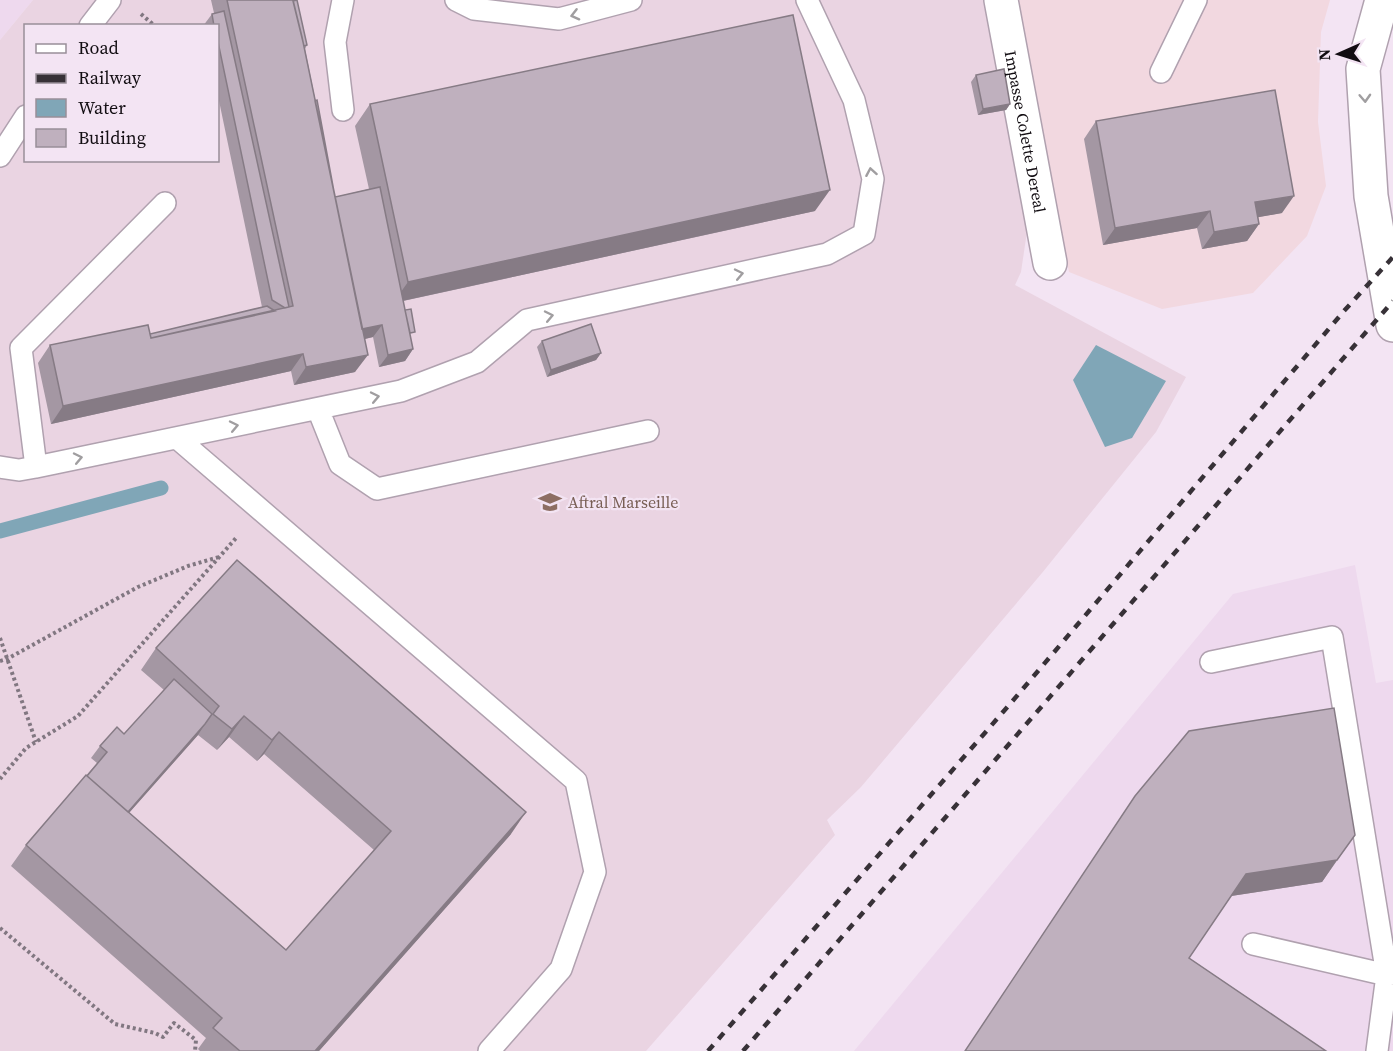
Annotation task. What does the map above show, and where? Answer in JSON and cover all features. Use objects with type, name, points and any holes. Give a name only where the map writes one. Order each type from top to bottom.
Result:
[{"type":"main road","name":"Impasse Colette Dereal","points":[[1000,0],[1050,263]]},
{"type":"main road","points":[[1382,0],[1364,69],[1371,196],[1393,325]]},
{"type":"lane","points":[[92,24],[110,0]]},
{"type":"lane","points":[[343,0],[335,42],[343,110]]},
{"type":"lane","points":[[456,0],[474,9],[559,19],[632,0]]},
{"type":"lane","points":[[0,467],[19,470],[36,467],[401,391],[477,362],[527,320],[827,254],[864,234],[873,179],[871,168],[854,100],[807,0]]},
{"type":"lane","points":[[1161,72],[1196,0]]},
{"type":"lane","points":[[0,156],[24,119]]},
{"type":"lane","points":[[36,467],[21,348],[165,203]]},
{"type":"lane","points":[[318,409],[340,464],[377,489],[648,431]]},
{"type":"lane","points":[[177,438],[576,781],[595,872],[561,969],[489,1051]]},
{"type":"lane","points":[[1210,662],[1332,637],[1390,974],[1377,1051]]},
{"type":"lane","points":[[1253,944],[1390,974]]},
{"type":"path","points":[[0,780],[26,748],[78,716],[260,510]]},
{"type":"path","points":[[0,661],[138,587],[188,566],[220,556]]},
{"type":"path","points":[[0,638],[36,742]]},
{"type":"path","points":[[0,928],[115,1024],[163,1037],[174,1023],[196,1040],[195,1051]]},
{"type":"shaded area","points":[[0,0],[33,0],[0,40]]},
{"type":"shaded area","name":"Aftral Marseille","points":[[33,0],[983,0],[1028,225],[1021,272],[1015,285],[1186,377],[1156,432],[1042,573],[861,787],[827,820],[835,835],[646,1051],[0,1051],[0,40]]},
{"type":"shaded area","points":[[1013,0],[1330,0],[1321,32],[1318,122],[1326,186],[1307,236],[1253,293],[1162,309],[1069,272]]},
{"type":"shaded area","points":[[1355,565],[1376,683],[1393,680],[1393,1051],[854,1051],[1233,594]]},
{"type":"water","points":[[1096,345],[1166,381],[1132,438],[1105,447],[1073,380]]},
{"type":"building","points":[[227,0],[293,0],[368,355],[306,367],[303,354],[63,406],[50,345],[148,325],[151,338],[293,306]]},
{"type":"building","points":[[297,0],[307,45],[304,46],[293,1]]},
{"type":"building","points":[[224,11],[289,307],[285,308],[272,300],[219,47],[219,24],[214,24],[212,14]]},
{"type":"building","points":[[793,15],[830,190],[408,282],[370,104]]},
{"type":"building","points":[[1004,69],[1010,104],[983,109],[976,75]]},
{"type":"building","points":[[1275,90],[1294,196],[1255,202],[1259,224],[1214,232],[1210,211],[1115,228],[1096,121]]},
{"type":"building","points":[[317,100],[335,197],[315,101]]},
{"type":"building","points":[[380,187],[413,349],[388,355],[382,325],[362,329],[335,197]]},
{"type":"building","points":[[267,306],[275,311],[151,338],[150,334]]},
{"type":"building","points":[[411,309],[415,332],[410,333],[405,310]]},
{"type":"building","points":[[591,324],[601,353],[551,370],[542,341]]},
{"type":"building","points":[[237,560],[526,812],[315,1051],[240,1051],[213,1028],[222,1018],[26,845],[86,775],[286,950],[391,831],[279,732],[272,740],[244,716],[232,729],[213,714],[219,706],[156,648]]},
{"type":"building","points":[[174,679],[212,714],[128,812],[87,776],[107,752],[100,746],[117,727],[124,734]]},
{"type":"building","points":[[1334,708],[1355,835],[1337,860],[1246,874],[1189,958],[1326,1051],[965,1051],[1135,796],[1189,731]]},
{"type":"waterway","points":[[0,531],[161,488]]},
{"type":"railway","points":[[708,1051],[1010,704],[1344,311],[1393,257]]},
{"type":"railway","points":[[743,1051],[1393,301]]},
{"type":"place","name":"Aftral Marseille","points":[[550,502]]}]
